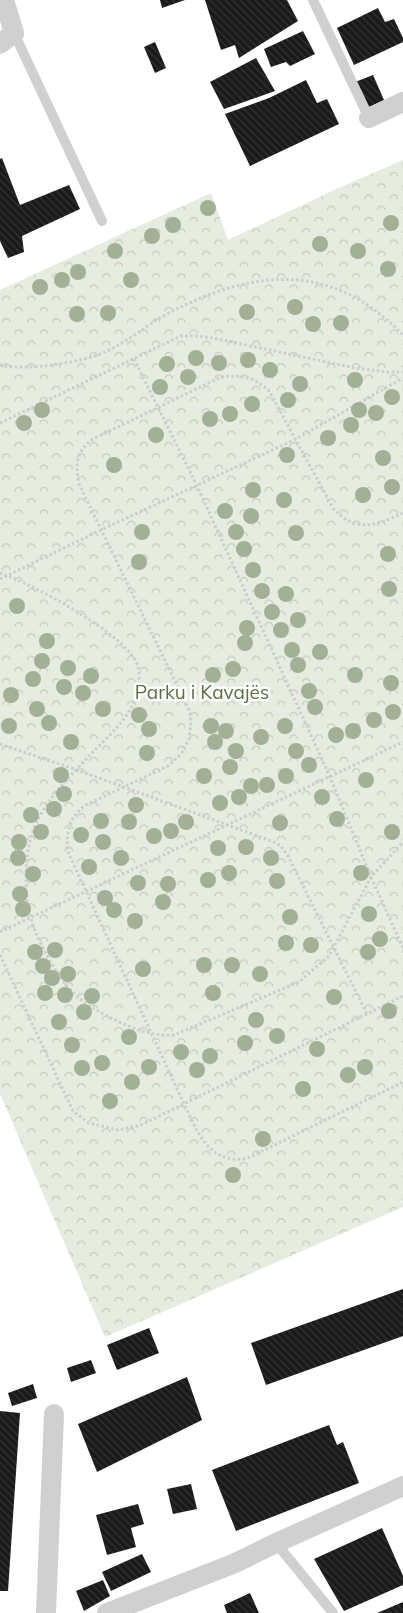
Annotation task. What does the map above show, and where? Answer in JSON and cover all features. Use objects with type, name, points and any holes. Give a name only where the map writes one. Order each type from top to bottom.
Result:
[{"type":"street","points":[[4,0],[7,39]]},
{"type":"street","points":[[369,118],[403,102]]},
{"type":"street","points":[[46,1613],[54,1414]]},
{"type":"street","points":[[107,1613],[234,1564],[403,1486]]},
{"type":"lane","points":[[313,0],[369,118]]},
{"type":"lane","points":[[7,39],[102,221]]},
{"type":"lane","points":[[276,1543],[333,1613]]},
{"type":"path","points":[[0,365],[9,367],[43,366],[104,353],[165,316],[206,295],[250,283],[288,278],[314,282],[344,291],[368,306],[403,335]]},
{"type":"path","points":[[0,422],[181,336],[197,336],[355,368],[403,372]]},
{"type":"path","points":[[134,359],[197,486],[330,777],[371,877],[403,948]]},
{"type":"path","points":[[403,513],[386,521],[373,524],[356,524],[342,519],[332,508],[269,391],[250,378],[236,375],[220,377],[93,439],[80,452],[77,474],[79,484],[190,712],[191,722],[189,739],[181,754],[168,766],[86,805],[73,817],[66,841],[66,850],[184,1104],[201,1138],[219,1156],[233,1160],[246,1159],[403,1082]]},
{"type":"path","points":[[0,580],[101,530],[296,439],[403,378]]},
{"type":"path","points":[[0,573],[39,590],[90,620],[127,649],[138,666],[139,690],[129,712],[110,736],[52,799],[36,822],[26,866],[26,890],[33,930],[64,983],[87,1005],[120,1023],[163,1036],[174,1035],[299,982],[329,956],[371,877],[403,842]]},
{"type":"path","points":[[0,932],[403,742]]},
{"type":"path","points":[[0,744],[124,787],[281,846],[288,856],[367,1014]]},
{"type":"path","points":[[0,954],[73,1111],[89,1123],[118,1130],[141,1125],[403,996]]},
{"type":"green space","name":"Parku i Kavajës","points":[[403,160],[403,1207],[105,1337],[0,1094],[0,290],[211,193],[228,240]]},
{"type":"building","points":[[160,0],[185,0],[162,8]]},
{"type":"building","points":[[205,0],[287,0],[298,21],[239,58],[235,45],[221,50]]},
{"type":"building","points":[[378,8],[385,22],[394,19],[403,42],[354,65],[337,28]]},
{"type":"building","points":[[303,31],[315,54],[290,66],[286,62],[271,67],[264,49]]},
{"type":"building","points":[[155,42],[166,68],[155,73],[144,47]]},
{"type":"building","points":[[256,58],[275,91],[224,109],[210,82]]},
{"type":"building","points":[[373,75],[384,100],[367,108],[355,82]]},
{"type":"building","points":[[306,80],[317,103],[327,99],[339,124],[250,166],[225,114],[269,98]]},
{"type":"building","points":[[2,158],[20,205],[69,185],[80,209],[22,236],[24,252],[8,258],[0,241],[0,159]]},
{"type":"building","points":[[403,1289],[403,1336],[266,1385],[251,1343]]},
{"type":"building","points":[[149,1328],[159,1353],[117,1370],[107,1345]]},
{"type":"building","points":[[91,1360],[96,1373],[71,1382],[67,1368]]},
{"type":"building","points":[[187,1377],[202,1420],[97,1472],[78,1424]]},
{"type":"building","points":[[33,1384],[37,1398],[12,1406],[8,1393]]},
{"type":"building","points":[[0,1411],[20,1413],[8,1591],[0,1591]]},
{"type":"building","points":[[329,1425],[337,1445],[343,1442],[359,1483],[236,1531],[212,1470]]},
{"type":"building","points":[[191,1484],[197,1509],[173,1514],[167,1489]]},
{"type":"building","points":[[138,1504],[144,1524],[131,1528],[136,1547],[107,1555],[96,1515]]},
{"type":"building","points":[[382,1528],[403,1576],[403,1585],[344,1611],[314,1559]]},
{"type":"building","points":[[142,1554],[151,1572],[111,1591],[102,1572]]},
{"type":"building","points":[[103,1580],[110,1596],[84,1611],[76,1591]]},
{"type":"building","points":[[250,1593],[259,1613],[227,1613],[224,1605]]},
{"type":"building","points":[[403,1602],[403,1613],[377,1613]]}]
